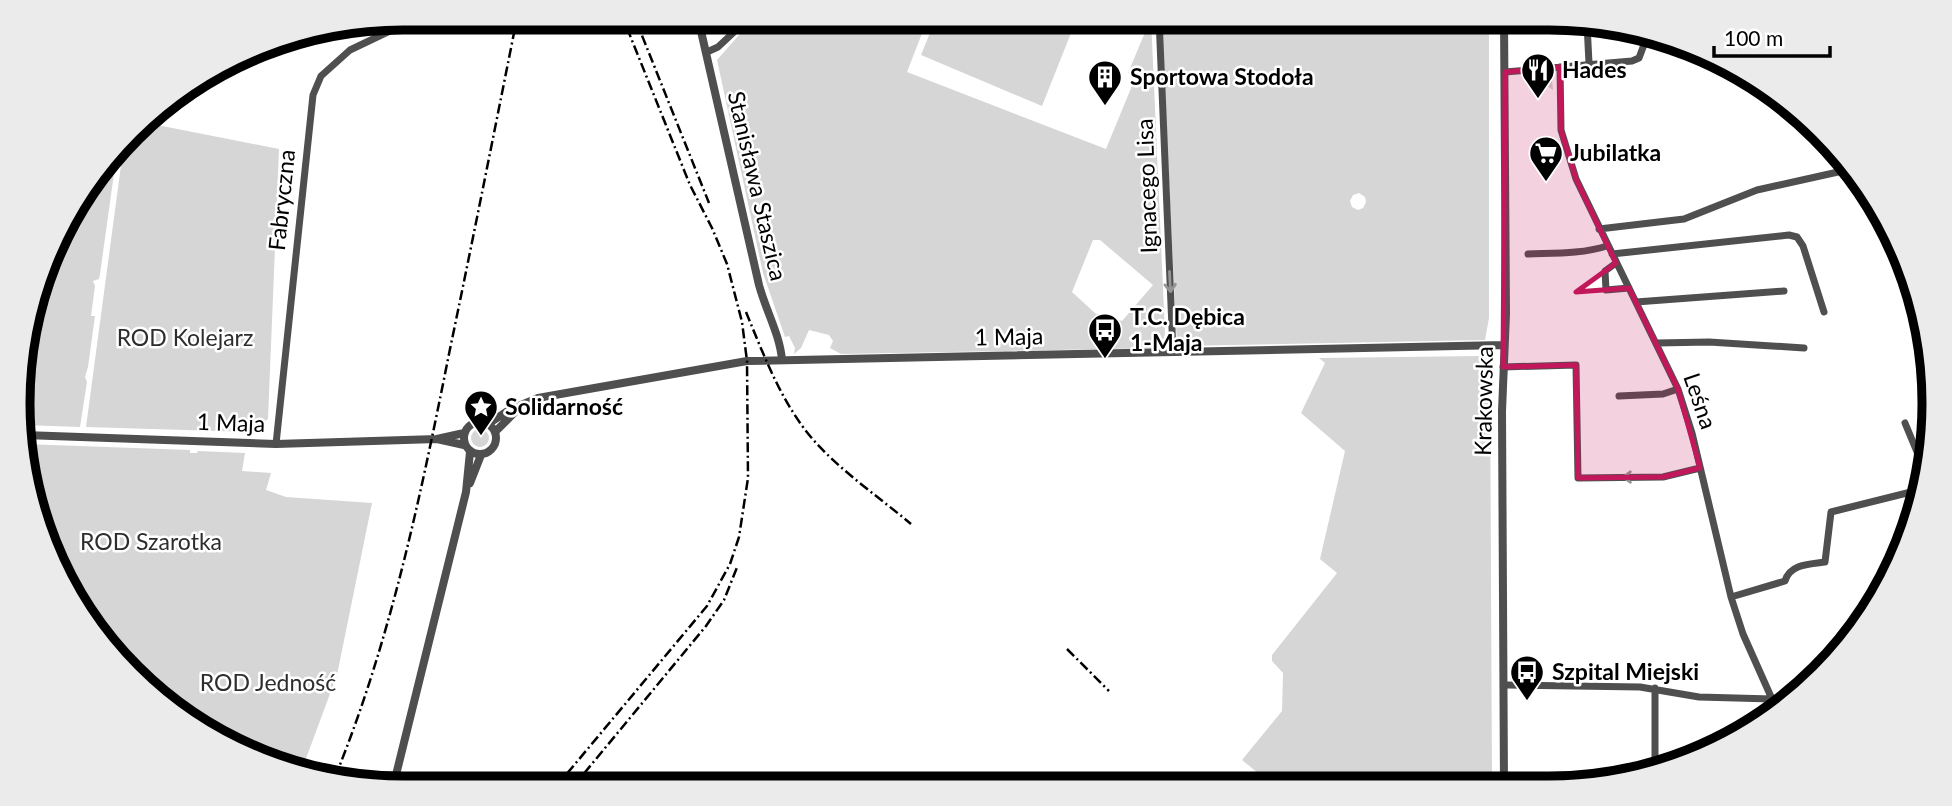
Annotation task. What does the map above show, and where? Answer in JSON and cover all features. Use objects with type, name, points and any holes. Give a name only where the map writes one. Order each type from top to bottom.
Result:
[{"type":"street","name":"Stanisława Staszica","points":[[701,30],[757,279],[781,347],[782,360]]},
{"type":"street","points":[[707,52],[718,47],[736,30]]},
{"type":"street","name":"Ignacego Lisa","points":[[1160,30],[1173,352]]},
{"type":"street","name":"Krakowska","points":[[1504,30],[1504,776]]},
{"type":"street","name":"Fabryczna","points":[[276,444],[313,95],[321,76],[350,50],[391,31]]},
{"type":"street","points":[[1587,32],[1589,63]]},
{"type":"street","points":[[1504,72],[1632,61],[1639,58],[1645,42]]},
{"type":"street","name":"Leśna","points":[[1560,67],[1561,131],[1576,179],[1678,389],[1692,433],[1731,597],[1743,634],[1772,699]]},
{"type":"street","points":[[1599,229],[1684,219],[1758,190],[1841,171]]},
{"type":"street","points":[[1612,254],[1788,235],[1797,237],[1824,312]]},
{"type":"street","points":[[1528,254],[1562,253],[1607,246]]},
{"type":"street","points":[[1616,263],[1605,271],[1606,290],[1629,288]]},
{"type":"street","points":[[1636,302],[1784,291]]},
{"type":"street","points":[[1657,343],[1709,342],[1804,348]]},
{"type":"street","name":"1 Maja","points":[[488,424],[509,410],[538,398],[747,362],[1504,345]]},
{"type":"street","points":[[1503,367],[1576,365],[1578,478],[1663,477],[1700,468]]},
{"type":"street","points":[[1619,396],[1663,394],[1678,389]]},
{"type":"street","name":"1 Maja","points":[[495,432],[520,407]]},
{"type":"street","points":[[396,776],[466,492],[481,455],[494,447],[495,432],[488,424],[476,422],[464,433],[467,448],[466,492]]},
{"type":"street","points":[[1905,423],[1918,455]]},
{"type":"street","name":"1 Maja","points":[[32,435],[276,444],[437,439],[464,433]]},
{"type":"street","name":"1 Maja","points":[[437,439],[467,448]]},
{"type":"street","points":[[467,448],[481,455]]},
{"type":"street","points":[[1731,597],[1785,581],[1790,571],[1798,567],[1825,562],[1832,512],[1912,492]]},
{"type":"street","points":[[1505,685],[1655,688],[1699,697],[1772,699]]},
{"type":"street","points":[[1655,688],[1655,761]]},
{"type":"highlighted area","points":[[1560,67],[1561,130],[1576,179],[1616,263],[1576,292],[1629,288],[1678,389],[1700,468],[1663,477],[1578,478],[1576,365],[1503,367],[1505,72]]},
{"type":"green space","points":[[743,30],[923,30],[907,72],[1106,149],[1136,76],[1128,73],[1146,30],[1152,30],[1165,333],[1162,348],[841,354],[830,348],[833,341],[829,335],[809,330],[801,348],[794,354],[795,348],[789,336],[785,337],[763,273],[717,60]],"holes":[[[1093,240],[1100,240],[1153,285],[1122,321],[1096,314],[1072,292]]]},
{"type":"green space","points":[[931,30],[1072,30],[1042,106],[921,55]]},
{"type":"green space","points":[[1162,30],[1489,30],[1489,318],[1485,340],[1177,346]],"holes":[[[1359,193],[1365,197],[1363,208],[1358,210],[1352,207],[1350,201],[1353,195]]]},
{"type":"green space","points":[[1547,76],[1552,80],[1553,90],[1547,86],[1531,84],[1527,78]]},
{"type":"green space","name":"ROD Kolejarz","points":[[154,124],[279,149],[268,419],[251,432],[86,427],[122,157]]},
{"type":"green space","points":[[115,166],[100,274],[99,279],[93,281],[95,286],[91,316],[95,316],[80,427],[31,425],[33,354],[42,306],[58,260],[80,216]]},
{"type":"green space","points":[[1481,356],[1490,363],[1492,776],[1262,776],[1242,760],[1282,711],[1283,673],[1272,661],[1272,655],[1337,573],[1320,559],[1345,451],[1301,413],[1325,363],[1319,358]]},
{"type":"green space","points":[[480,429],[488,434],[489,438],[484,446],[480,447],[472,442],[471,438],[476,430]]},
{"type":"green space","points":[[32,444],[190,450],[190,453],[245,453],[242,471],[271,473],[266,490],[286,497],[372,503],[337,675],[304,763],[238,738],[176,699],[122,649],[80,590],[58,546],[42,500]]},
{"type":"railway","points":[[338,770],[373,673],[416,512],[515,30]]},
{"type":"railway","points":[[565,776],[707,606],[730,564],[739,537],[748,478],[747,361],[742,322],[727,264],[690,185],[628,30]]},
{"type":"railway","points":[[640,30],[709,203]]},
{"type":"railway","points":[[746,312],[776,381],[805,430],[839,466],[911,524]]},
{"type":"railway","points":[[582,776],[706,626],[724,600],[738,565]]},
{"type":"railway","points":[[1067,649],[1109,691]]},
{"type":"place","name":"Hades","points":[[1538,100]]},
{"type":"place","name":"Sportowa Stodoła","points":[[1105,107]]},
{"type":"place","name":"Jubilatka","points":[[1546,183]]},
{"type":"place","name":"T.C. Dębica 1-Maja","points":[[1105,360]]},
{"type":"place","name":"Solidarność","points":[[481,437]]},
{"type":"place","name":"Szpital Miejski","points":[[1527,702]]},
{"type":"park label","name":"ROD Szarotka","points":[[151,542]]},
{"type":"park label","name":"ROD Jedność","points":[[268,683]]}]
